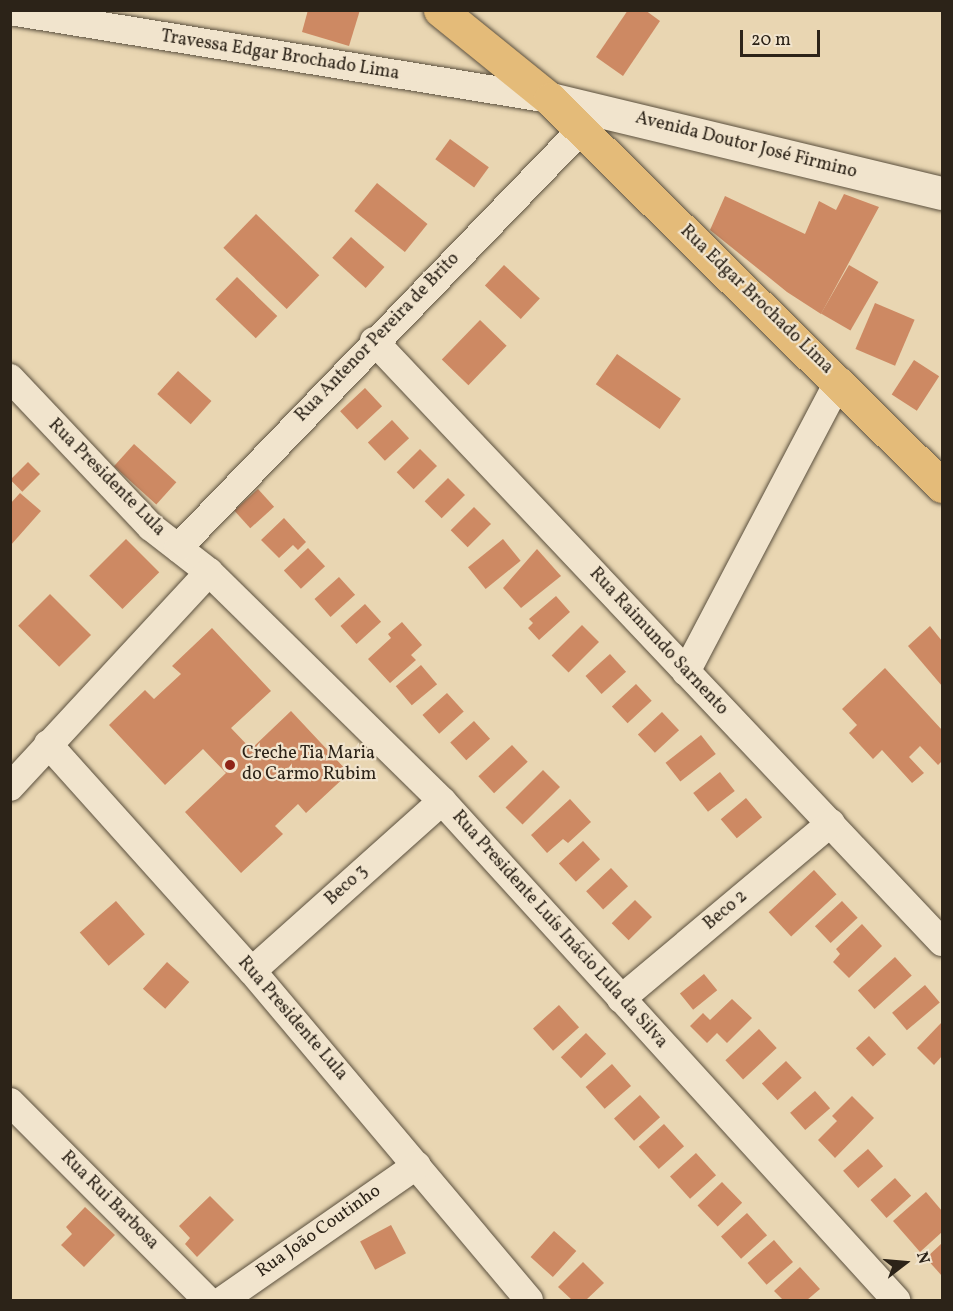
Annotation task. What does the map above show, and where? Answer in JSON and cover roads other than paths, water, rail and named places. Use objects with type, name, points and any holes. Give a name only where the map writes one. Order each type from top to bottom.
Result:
[{"type":"main road","name":"Rua Edgar Brochado Lima","points":[[440,10],[566,115],[839,381],[942,486]]},
{"type":"street","name":"Travessa Edgar Brochado Lima","points":[[10,10],[566,115]]},
{"type":"street","name":"Avenida Doutor José Firmino","points":[[566,115],[942,193]]},
{"type":"street","name":"Rua Antenor Pereira de Brito","points":[[178,548],[374,342],[566,115]]},
{"type":"street","name":"Rua Raimundo Sarnento","points":[[374,342],[942,942]]},
{"type":"street","name":"Rua Presidente Lula","points":[[10,378],[81,457],[151,527],[209,572]]},
{"type":"street","points":[[686,672],[839,381]]},
{"type":"street","points":[[10,787],[209,572]]},
{"type":"street","name":"Rua Presidente Luís Inácio Lula da Silva","points":[[209,572],[442,801],[896,1300]]},
{"type":"street","name":"Rua Presidente Lula","points":[[48,744],[252,971],[529,1300]]},
{"type":"street","name":"Beco 3","points":[[252,971],[442,801]]},
{"type":"street","name":"Beco 2","points":[[621,999],[831,823]]},
{"type":"street","name":"Rua Rui Barbosa","points":[[10,1102],[207,1300]]},
{"type":"street","name":"Rua João Coutinho","points":[[223,1300],[417,1165]]},
{"type":"place","name":"Creche Tia Maria do Carmo Rubim","points":[[230,765]]}]
